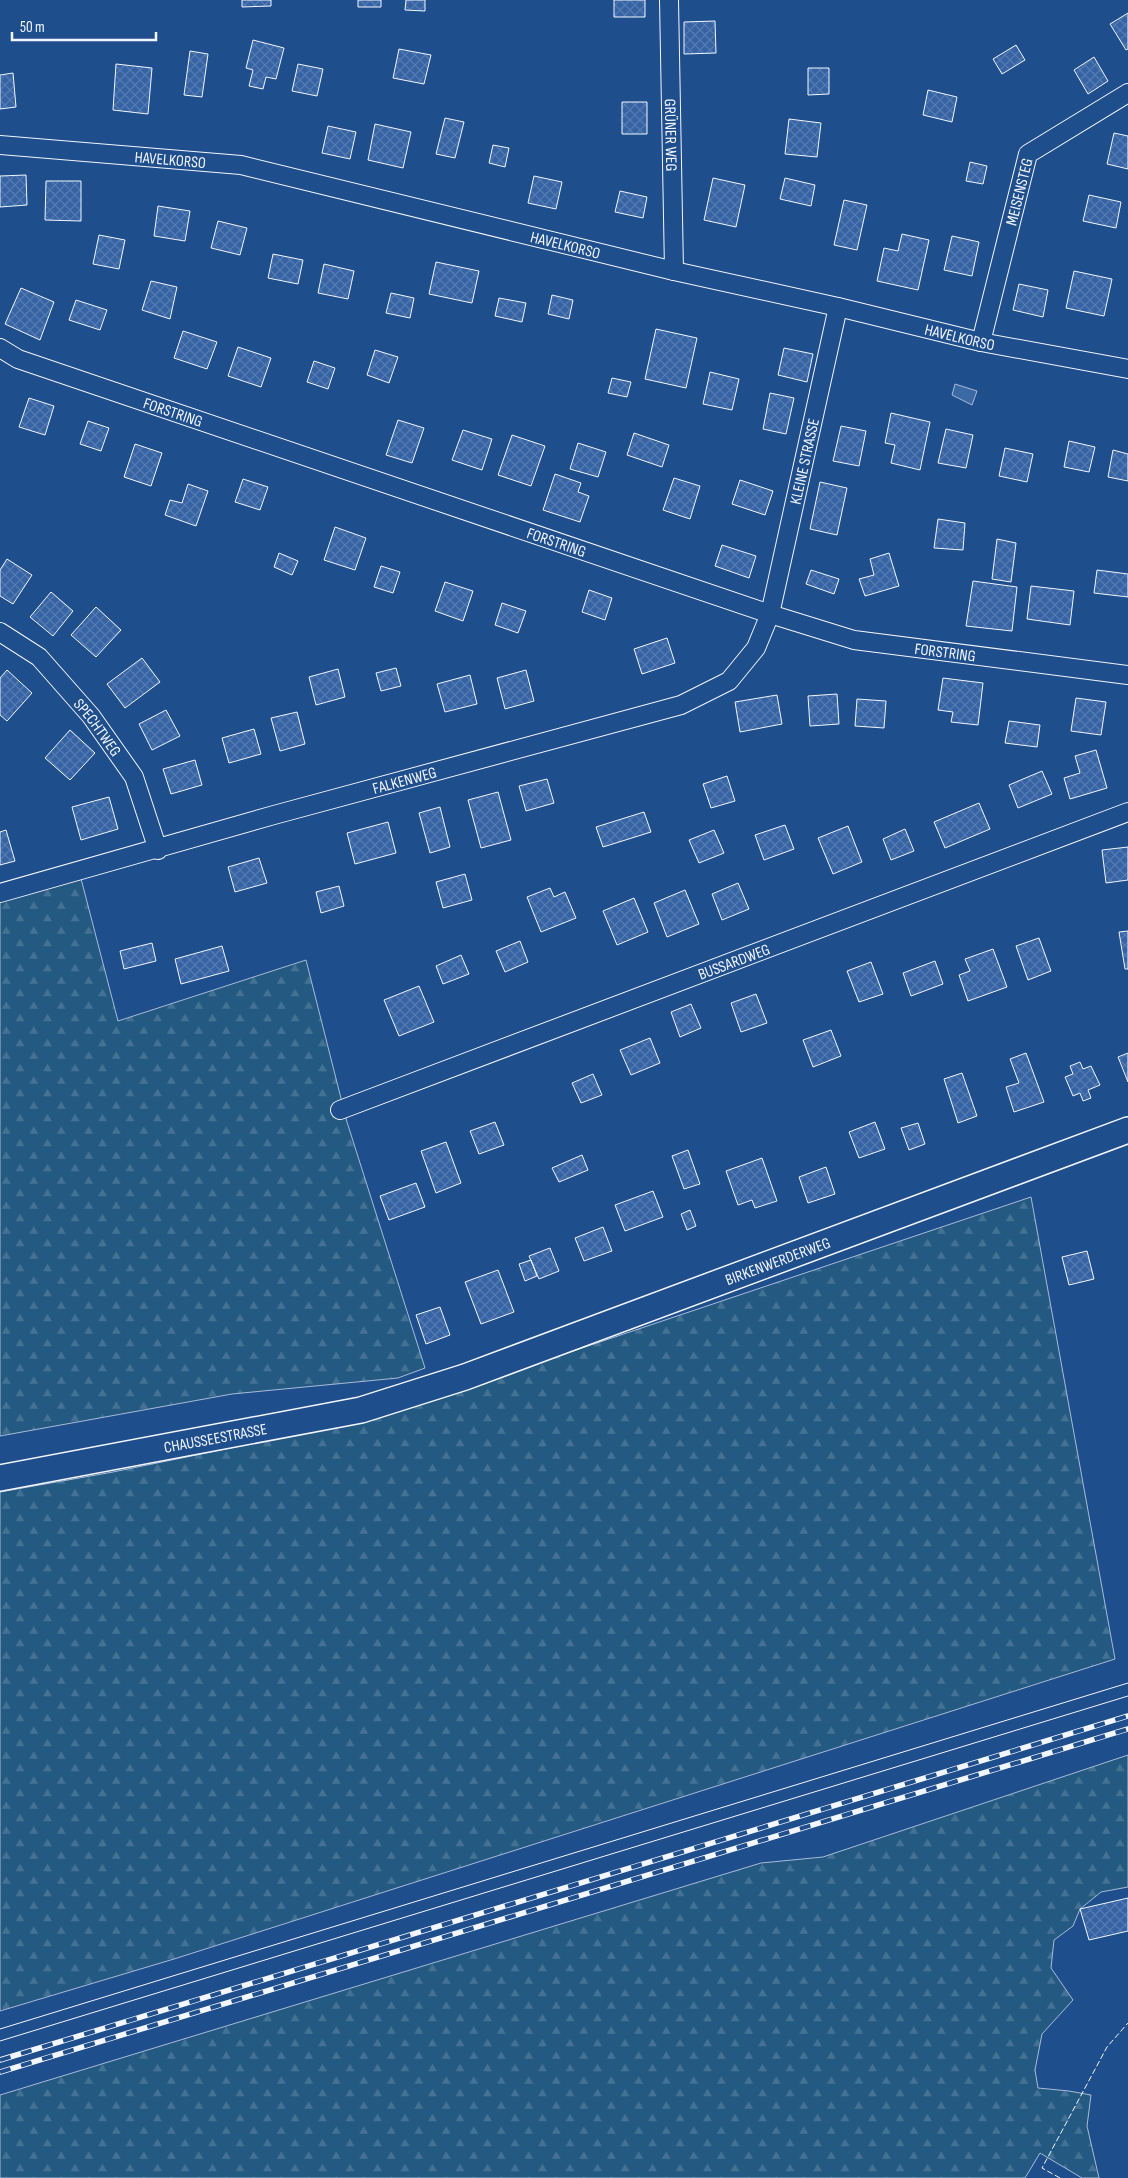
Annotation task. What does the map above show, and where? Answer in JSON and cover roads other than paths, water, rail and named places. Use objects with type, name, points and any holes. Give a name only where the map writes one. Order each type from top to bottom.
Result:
[{"type":"street","name":"GRÜNER WEG","points":[[669,0],[674,271]]},
{"type":"street","name":"MEISENSTEG","points":[[982,342],[1028,154],[1128,93]]},
{"type":"street","name":"HAVELKORSO","points":[[0,145],[241,165],[674,271],[838,307],[982,342],[1128,369]]},
{"type":"street","name":"KLEINE STRASSE","points":[[770,614],[838,307]]},
{"type":"street","name":"FORSTRING","points":[[0,348],[28,362],[770,614],[854,640],[1128,675]]},
{"type":"street","name":"FALKENWEG","points":[[0,893],[158,850],[274,815],[681,705],[729,681],[756,648],[770,614]]},
{"type":"street","name":"SPECHTWEG","points":[[0,632],[39,657],[92,716],[134,777],[158,850]]},
{"type":"street","name":"BUSSARDWEG","points":[[340,1110],[1128,812]]},
{"type":"street","name":"BIRKENWERDERWEG","points":[[428,1389],[907,1214],[1128,1130]]},
{"type":"street","name":"CHAUSSEESTRASSE","points":[[0,1478],[362,1410],[428,1389]]},
{"type":"tram line","points":[[0,2029],[1128,1683]]},
{"type":"tram line","points":[[0,2041],[1128,1696]]},
{"type":"railway","points":[[0,2060],[1128,1716]]},
{"type":"railway","points":[[0,2072],[1128,1729]]}]
